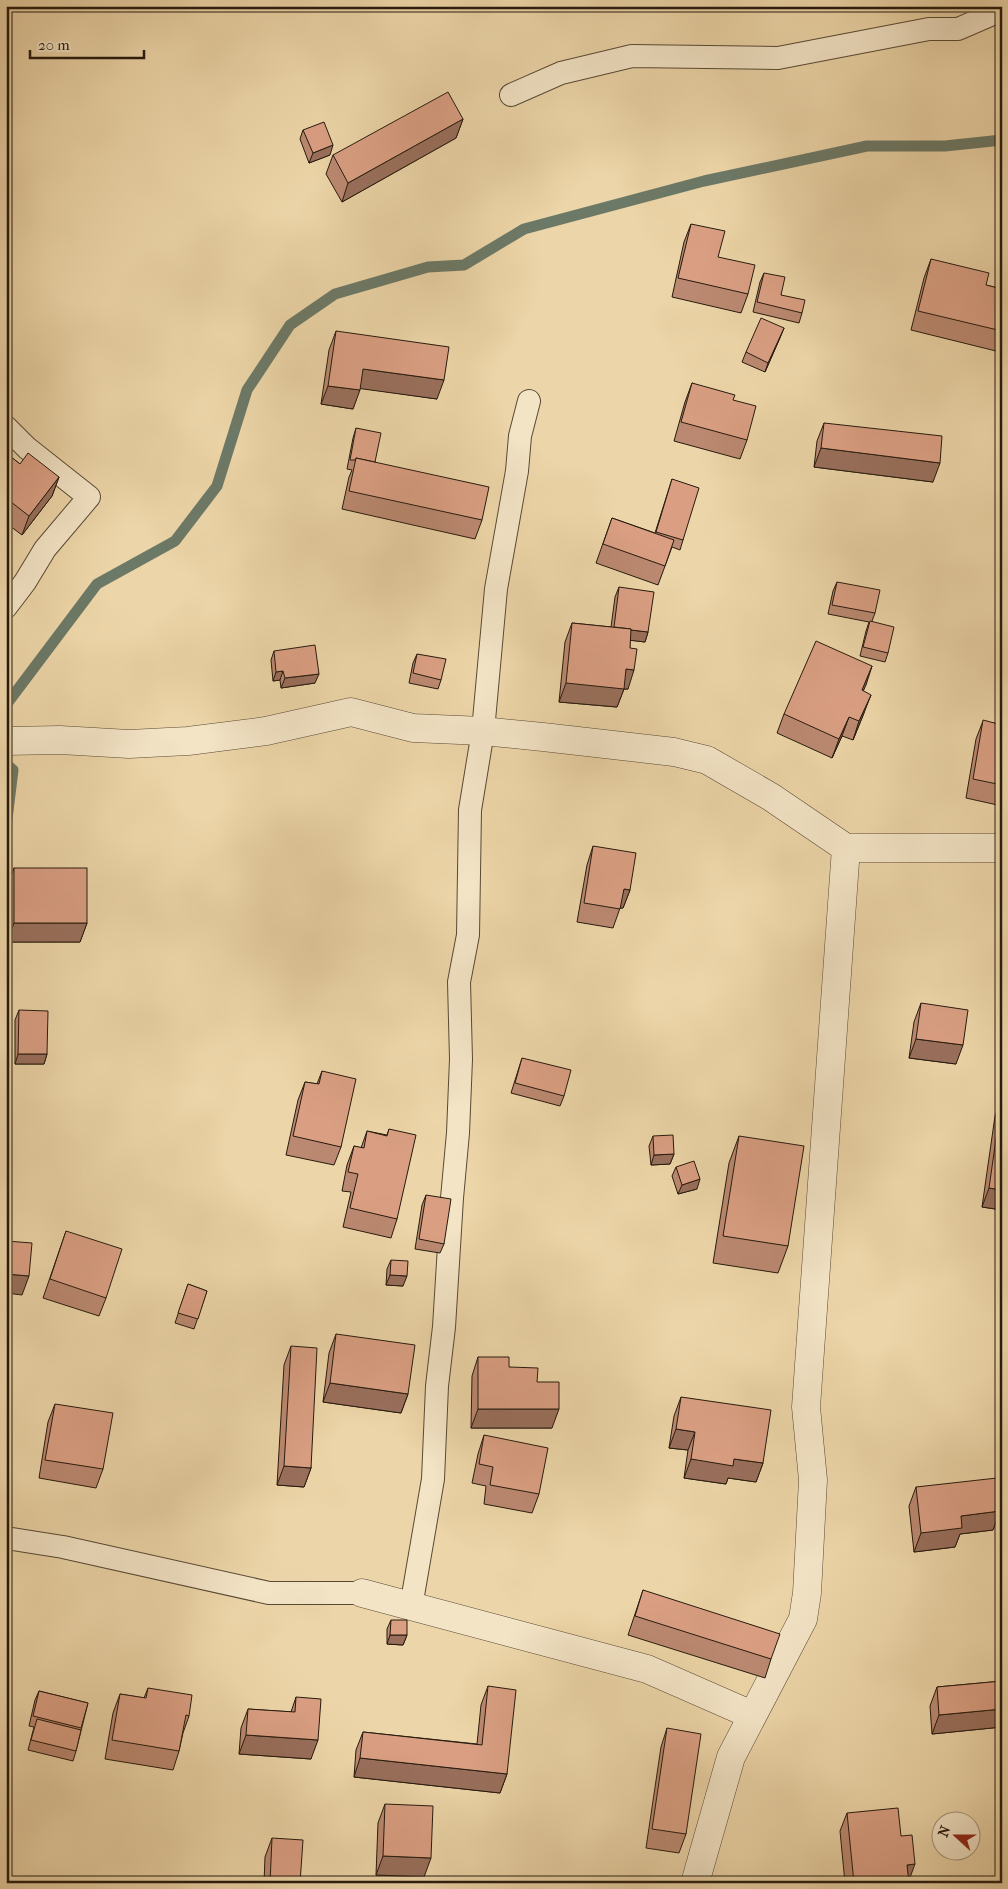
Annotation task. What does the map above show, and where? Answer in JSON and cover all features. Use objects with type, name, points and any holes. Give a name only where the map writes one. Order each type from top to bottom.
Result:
[{"type":"street","points":[[6,741],[60,740],[129,744],[188,740],[266,731],[351,712],[412,728],[483,731],[660,750],[707,760],[771,797],[846,848],[1002,848]]},
{"type":"street","points":[[695,1883],[732,1757],[803,1619],[807,1593],[813,1480],[806,1407],[846,848]]},
{"type":"street","points":[[362,1593],[647,1669],[752,1715]]},
{"type":"lane","points":[[511,95],[561,73],[632,56],[778,58],[929,29],[958,29],[1002,10]]},
{"type":"lane","points":[[411,1606],[433,1479],[437,1386],[444,1327],[458,1133],[461,1059],[459,982],[468,934],[470,810],[483,731],[496,589],[517,470],[520,436],[529,401]]},
{"type":"lane","points":[[6,428],[27,448],[89,497],[45,549],[25,582],[6,607]]},
{"type":"lane","points":[[6,1538],[63,1547],[269,1593],[362,1593]]},
{"type":"building","points":[[448,92],[463,119],[348,183],[333,155]]},
{"type":"building","points":[[324,122],[333,145],[313,153],[303,130]]},
{"type":"building","points":[[691,224],[725,231],[718,257],[755,265],[748,294],[678,278]]},
{"type":"building","points":[[931,259],[989,273],[986,285],[1002,289],[1002,331],[918,311]]},
{"type":"building","points":[[764,273],[785,277],[781,295],[805,300],[802,313],[757,302]]},
{"type":"building","points":[[761,318],[784,328],[768,363],[746,352]]},
{"type":"building","points":[[336,331],[449,347],[444,380],[363,369],[360,390],[328,386]]},
{"type":"building","points":[[692,383],[735,395],[733,400],[756,406],[747,440],[681,422]]},
{"type":"building","points":[[824,423],[942,436],[940,463],[821,448]]},
{"type":"building","points":[[356,428],[381,433],[375,462],[356,458],[355,460],[350,460]]},
{"type":"building","points":[[6,453],[20,464],[28,453],[59,477],[29,516],[6,498]]},
{"type":"building","points":[[356,458],[489,487],[482,520],[349,491]]},
{"type":"building","points":[[672,479],[699,488],[683,540],[656,532]]},
{"type":"building","points":[[612,518],[674,540],[665,566],[603,544]]},
{"type":"building","points":[[837,582],[880,590],[875,613],[832,605]]},
{"type":"building","points":[[619,587],[654,592],[648,632],[614,627]]},
{"type":"building","points":[[870,621],[894,627],[888,653],[863,647]]},
{"type":"building","points":[[572,623],[631,629],[630,648],[637,649],[634,670],[626,669],[624,689],[566,683]]},
{"type":"building","points":[[816,641],[872,666],[862,690],[871,695],[859,721],[849,717],[839,739],[784,714]]},
{"type":"building","points":[[315,645],[319,674],[285,678],[283,671],[276,672],[274,651]]},
{"type":"building","points":[[417,654],[446,659],[441,680],[413,673]]},
{"type":"building","points":[[983,720],[1002,725],[1002,785],[973,779]]},
{"type":"building","points":[[593,846],[636,853],[630,890],[624,889],[620,909],[584,903]]},
{"type":"building","points":[[14,868],[87,868],[87,923],[14,923]]},
{"type":"building","points":[[921,1003],[968,1010],[963,1045],[916,1039]]},
{"type":"building","points":[[19,1010],[48,1011],[47,1054],[18,1054]]},
{"type":"building","points":[[522,1058],[571,1070],[564,1096],[515,1083]]},
{"type":"building","points":[[322,1071],[356,1079],[341,1147],[293,1136],[305,1082],[319,1084]]},
{"type":"building","points":[[1002,1097],[1002,1190],[989,1188]]},
{"type":"building","points":[[389,1129],[416,1135],[397,1219],[350,1208],[358,1174],[348,1172],[354,1146],[364,1148],[367,1131],[387,1136]]},
{"type":"building","points":[[673,1135],[674,1154],[654,1155],[653,1136]]},
{"type":"building","points":[[739,1136],[804,1146],[788,1246],[723,1236]]},
{"type":"building","points":[[694,1161],[700,1179],[682,1185],[676,1167]]},
{"type":"building","points":[[426,1195],[451,1199],[444,1244],[419,1239]]},
{"type":"building","points":[[66,1231],[122,1249],[106,1298],[50,1279]]},
{"type":"building","points":[[6,1241],[32,1243],[29,1276],[6,1274]]},
{"type":"building","points":[[391,1260],[408,1261],[407,1276],[390,1275]]},
{"type":"building","points":[[188,1284],[207,1291],[198,1319],[178,1313]]},
{"type":"building","points":[[336,1334],[415,1345],[408,1394],[330,1383]]},
{"type":"building","points":[[291,1346],[317,1348],[311,1468],[284,1466]]},
{"type":"building","points":[[478,1357],[509,1357],[509,1367],[538,1368],[537,1382],[559,1382],[559,1409],[478,1409]]},
{"type":"building","points":[[681,1397],[771,1410],[763,1463],[734,1459],[733,1466],[691,1459],[695,1432],[676,1429]]},
{"type":"building","points":[[55,1404],[113,1413],[103,1469],[45,1460]]},
{"type":"building","points":[[484,1435],[548,1448],[539,1494],[490,1485],[493,1467],[479,1464]]},
{"type":"building","points":[[997,1478],[1000,1511],[961,1516],[962,1528],[921,1533],[916,1487]]},
{"type":"building","points":[[643,1590],[780,1634],[771,1659],[635,1616]]},
{"type":"building","points":[[391,1620],[407,1620],[407,1635],[390,1635]]},
{"type":"building","points":[[1002,1681],[1002,1709],[939,1715],[937,1687]]},
{"type":"building","points":[[488,1686],[516,1690],[507,1774],[360,1758],[363,1732],[482,1745]]},
{"type":"building","points":[[148,1688],[192,1695],[189,1716],[186,1715],[179,1751],[112,1740],[120,1694],[146,1698]]},
{"type":"building","points":[[39,1691],[88,1703],[81,1728],[33,1716]]},
{"type":"building","points":[[296,1697],[321,1699],[318,1740],[246,1735],[248,1709],[295,1712]]},
{"type":"building","points":[[37,1719],[81,1730],[76,1751],[31,1740]]},
{"type":"building","points":[[667,1728],[701,1734],[686,1834],[652,1829]]},
{"type":"building","points":[[385,1804],[433,1806],[431,1858],[383,1856]]},
{"type":"building","points":[[898,1808],[901,1836],[912,1835],[915,1864],[907,1865],[909,1883],[854,1883],[847,1813]]},
{"type":"building","points":[[272,1838],[303,1840],[300,1883],[270,1883]]},
{"type":"waterway","points":[[6,705],[97,584],[175,541],[217,486],[247,390],[290,325],[335,294],[428,267],[464,265],[524,229],[704,181],[867,146],[945,146],[1002,140]]},
{"type":"waterway","points":[[6,764],[13,770],[6,827]]}]
